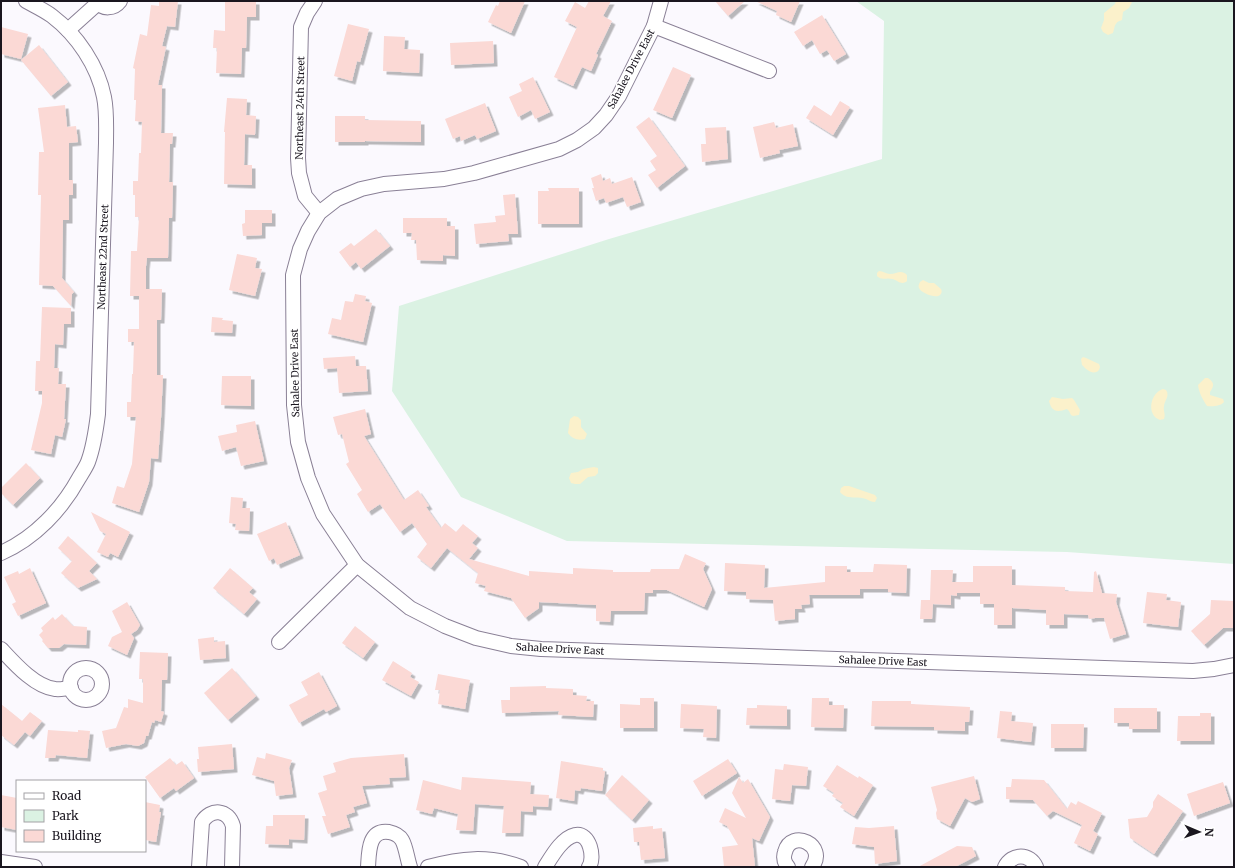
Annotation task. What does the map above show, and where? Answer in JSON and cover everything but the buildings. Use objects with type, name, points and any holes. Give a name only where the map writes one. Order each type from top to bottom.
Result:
[{"type":"street","name":"Northeast 22nd Street","points":[[1,553],[35,532],[57,511],[88,463],[95,438],[98,414],[106,124],[104,96],[95,71],[85,52],[68,30],[53,16],[26,1]]},
{"type":"street","points":[[68,30],[97,2],[108,8],[113,7],[120,1]]},
{"type":"street","name":"Northeast 24th Street","points":[[315,1],[307,13],[301,27],[298,158],[299,173],[305,196],[319,213]]},
{"type":"street","name":"Sahalee Drive East","points":[[661,1],[654,26],[619,96],[606,115],[594,128],[577,140],[559,149],[474,173],[444,179],[384,184],[361,188],[337,199],[319,213],[308,231],[300,249],[293,275],[294,405],[298,442],[308,478],[323,514],[357,565],[410,608],[445,626],[476,638],[511,646],[557,650],[1185,670],[1214,669],[1234,666]]},
{"type":"street","points":[[654,26],[769,70]]},
{"type":"street","points":[[279,642],[357,565]]},
{"type":"street","points":[[1,649],[18,668],[39,683],[55,689],[71,688]]},
{"type":"street","points":[[199,867],[202,822],[210,814],[215,812],[225,814],[232,821],[232,867]]},
{"type":"street","points":[[368,867],[370,846],[375,836],[379,833],[391,832],[401,838],[410,867]]},
{"type":"street","points":[[545,867],[562,843],[576,835],[585,837],[591,849],[592,857],[589,867]]},
{"type":"street","points":[[788,867],[784,860],[786,849],[789,845],[799,840],[805,841],[814,848],[816,859],[812,867]]},
{"type":"street","points":[[1006,867],[1010,860],[1021,856],[1032,860],[1036,867]]},
{"type":"street","points":[[428,867],[464,859],[490,859],[521,867]]},
{"type":"street","points":[[1,862],[35,867]]},
{"type":"green space","points":[[856,1],[1234,1],[1234,564],[1067,552],[567,541],[461,497],[392,391],[399,306],[609,239],[882,159],[884,21]]},
{"type":"sand","points":[[1116,1],[1132,2],[1129,8],[1123,12],[1122,20],[1116,23],[1113,33],[1108,35],[1103,32],[1101,28],[1104,20],[1104,13],[1115,4]]},
{"type":"sand","points":[[879,271],[890,274],[903,272],[907,275],[907,281],[901,283],[890,279],[881,278],[877,276]]},
{"type":"sand","points":[[923,280],[929,283],[934,283],[941,289],[941,294],[938,296],[932,296],[920,290],[920,282]]},
{"type":"sand","points":[[1083,357],[1099,364],[1099,370],[1097,372],[1090,372],[1086,369],[1082,365],[1081,359]]},
{"type":"sand","points":[[1205,378],[1208,378],[1213,383],[1210,395],[1223,399],[1223,403],[1216,406],[1207,406],[1201,396],[1198,385]]},
{"type":"sand","points":[[1163,389],[1166,390],[1167,396],[1164,406],[1165,416],[1164,419],[1160,420],[1153,414],[1151,404],[1155,395]]},
{"type":"sand","points":[[1052,397],[1063,399],[1072,398],[1080,410],[1079,415],[1071,415],[1067,409],[1061,411],[1054,410],[1049,401]]},
{"type":"sand","points":[[574,416],[581,420],[581,427],[587,434],[585,439],[575,439],[568,433],[570,419]]},
{"type":"sand","points":[[594,467],[598,468],[598,473],[595,476],[588,477],[580,484],[571,483],[569,478],[571,473]]},
{"type":"sand","points":[[844,486],[849,486],[875,495],[877,498],[875,502],[863,498],[843,495],[840,492],[841,488]]}]
